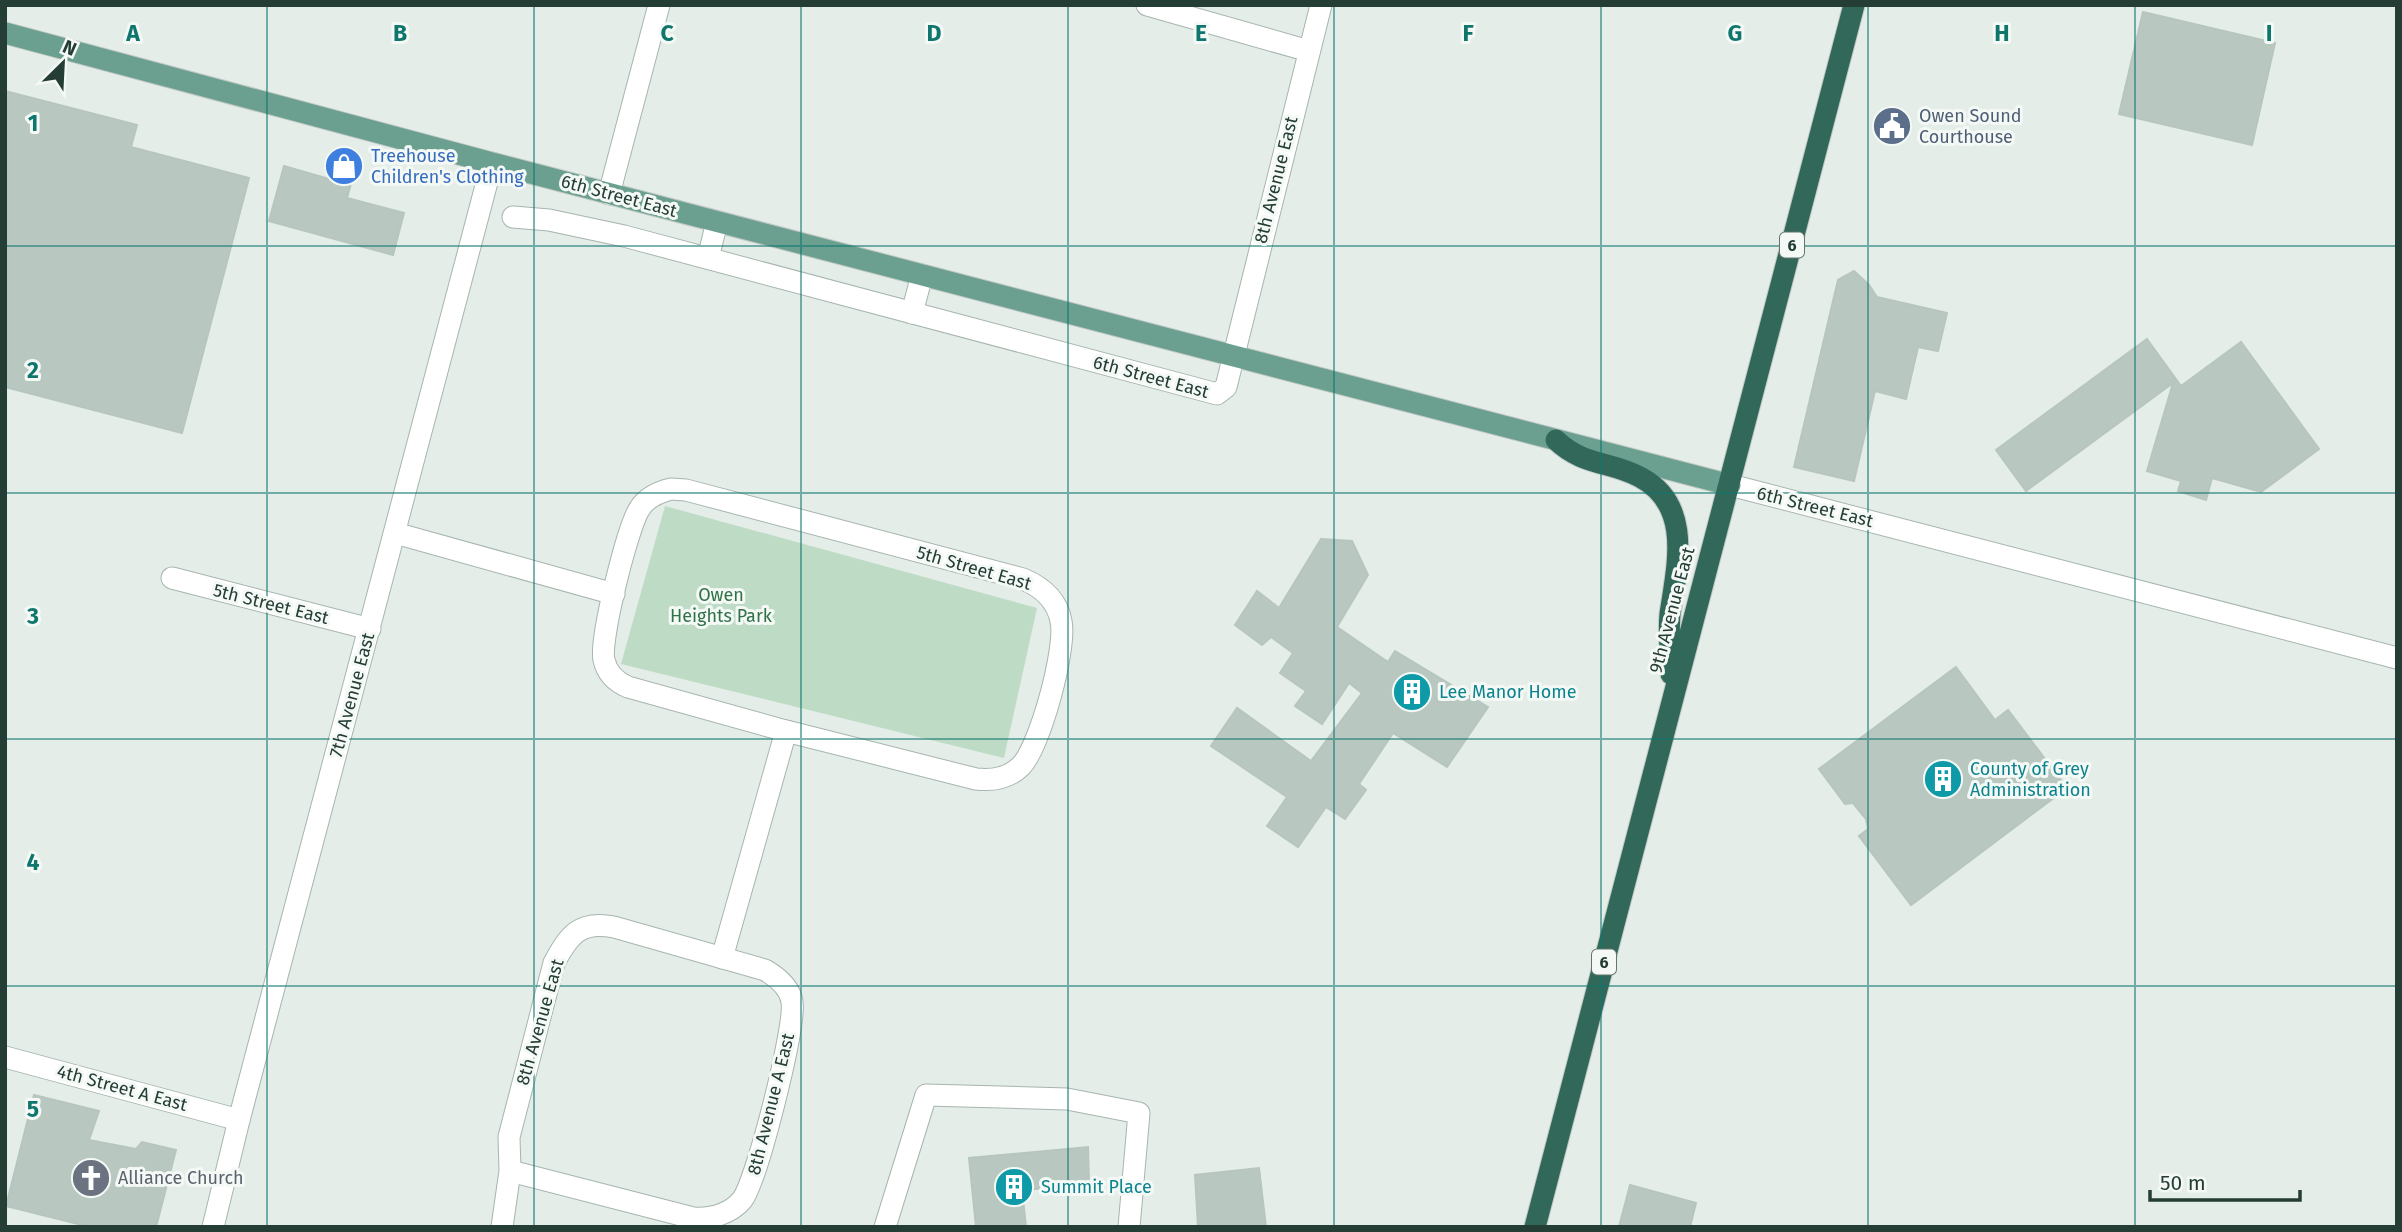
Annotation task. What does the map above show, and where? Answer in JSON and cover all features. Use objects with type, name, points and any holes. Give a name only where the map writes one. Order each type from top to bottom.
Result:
[{"type":"highway","name":"9th Avenue East","points":[[1535,1227],[1854,5]]},
{"type":"highway","points":[[1556,440],[1570,453],[1640,477],[1660,492],[1671,511],[1679,539],[1670,617],[1672,697]]},
{"type":"main road","name":"6th Street East","points":[[5,33],[609,194],[1730,485]]},
{"type":"street","points":[[609,194],[659,5]]},
{"type":"street","points":[[1147,5],[1309,51]]},
{"type":"street","name":"8th Avenue East","points":[[1233,356],[1321,5]]},
{"type":"street","name":"7th Avenue East","points":[[213,1227],[492,163]]},
{"type":"street","name":"6th Street East","points":[[513,218],[586,227],[1217,394],[1226,387],[1233,356]]},
{"type":"street","points":[[708,258],[717,222]]},
{"type":"street","points":[[912,313],[922,275]]},
{"type":"street","name":"6th Street East","points":[[1730,485],[2397,658]]},
{"type":"street","name":"5th Street East","points":[[679,489],[1023,579],[1044,591],[1057,610],[1061,621],[1061,645],[1046,714],[1028,757],[1009,775],[976,779],[786,731],[628,687],[620,683],[606,667],[602,648],[634,521],[640,508],[657,494],[679,489]]},
{"type":"street","points":[[395,533],[614,594]]},
{"type":"street","name":"5th Street East","points":[[172,578],[370,629]]},
{"type":"street","points":[[722,958],[786,731]]},
{"type":"street","name":"8th Avenue East","points":[[502,1227],[510,1171],[509,1137],[554,963],[567,939],[588,926],[604,925],[722,958]]},
{"type":"street","name":"8th Avenue A East","points":[[510,1171],[693,1218],[717,1216],[738,1204],[756,1172],[791,1029],[792,1003],[784,986],[772,974],[722,958]]},
{"type":"street","name":"4th Street A East","points":[[5,1057],[239,1120]]},
{"type":"street","points":[[885,1227],[926,1096],[1067,1099],[1139,1113],[1129,1227]]},
{"type":"green space","name":"Owen Heights Park","points":[[665,506],[1037,608],[1004,758],[621,664]]},
{"type":"building","points":[[2143,12],[2275,43],[2252,145],[2119,114]]},
{"type":"building","points":[[5,91],[137,125],[131,147],[249,178],[182,433],[5,387]]},
{"type":"building","points":[[336,152],[358,158],[347,198],[404,213],[393,255],[269,221],[284,166],[329,179]]},
{"type":"building","points":[[1854,271],[1877,297],[1947,313],[1938,351],[1918,347],[1906,399],[1875,391],[1854,481],[1794,467],[1838,280]]},
{"type":"building","points":[[2147,339],[2181,386],[2241,342],[2319,449],[2261,492],[2212,478],[2206,500],[2178,491],[2181,481],[2147,471],[2173,383],[2026,491],[1996,450]]},
{"type":"building","name":"Lee Manor Home","points":[[1321,539],[1352,541],[1368,575],[1337,627],[1388,662],[1395,651],[1488,707],[1447,767],[1393,733],[1359,784],[1366,790],[1345,819],[1326,807],[1298,847],[1267,826],[1287,797],[1211,746],[1237,708],[1311,761],[1362,693],[1349,683],[1322,724],[1295,706],[1306,691],[1280,673],[1293,653],[1271,637],[1262,645],[1235,625],[1257,591],[1279,608]]},
{"type":"building","name":"County of Grey Administration","points":[[1956,667],[1995,720],[2008,710],[2067,788],[1911,905],[1859,836],[1868,829],[1866,819],[1853,803],[1845,804],[1819,769]]},
{"type":"building","name":"Alliance Church","points":[[34,1095],[99,1111],[89,1140],[136,1149],[142,1142],[176,1150],[156,1227],[90,1227],[6,1206]]},
{"type":"building","name":"Summit Place","points":[[1088,1147],[1089,1185],[1022,1190],[1026,1227],[976,1227],[969,1158]]},
{"type":"building","name":"Summit Place","points":[[1259,1168],[1266,1227],[1198,1227],[1195,1175]]},
{"type":"building","points":[[1630,1185],[1696,1203],[1690,1227],[1619,1227]]},
{"type":"place","name":"Owen Sound Courthouse","points":[[1892,126]]},
{"type":"place","name":"Treehouse Children's Clothing","points":[[344,166]]},
{"type":"place","name":"Lee Manor Home","points":[[1412,692]]},
{"type":"place","name":"County of Grey Administration","points":[[1943,779]]},
{"type":"place","name":"Alliance Church","points":[[91,1178]]},
{"type":"place","name":"Summit Place","points":[[1014,1187]]}]
